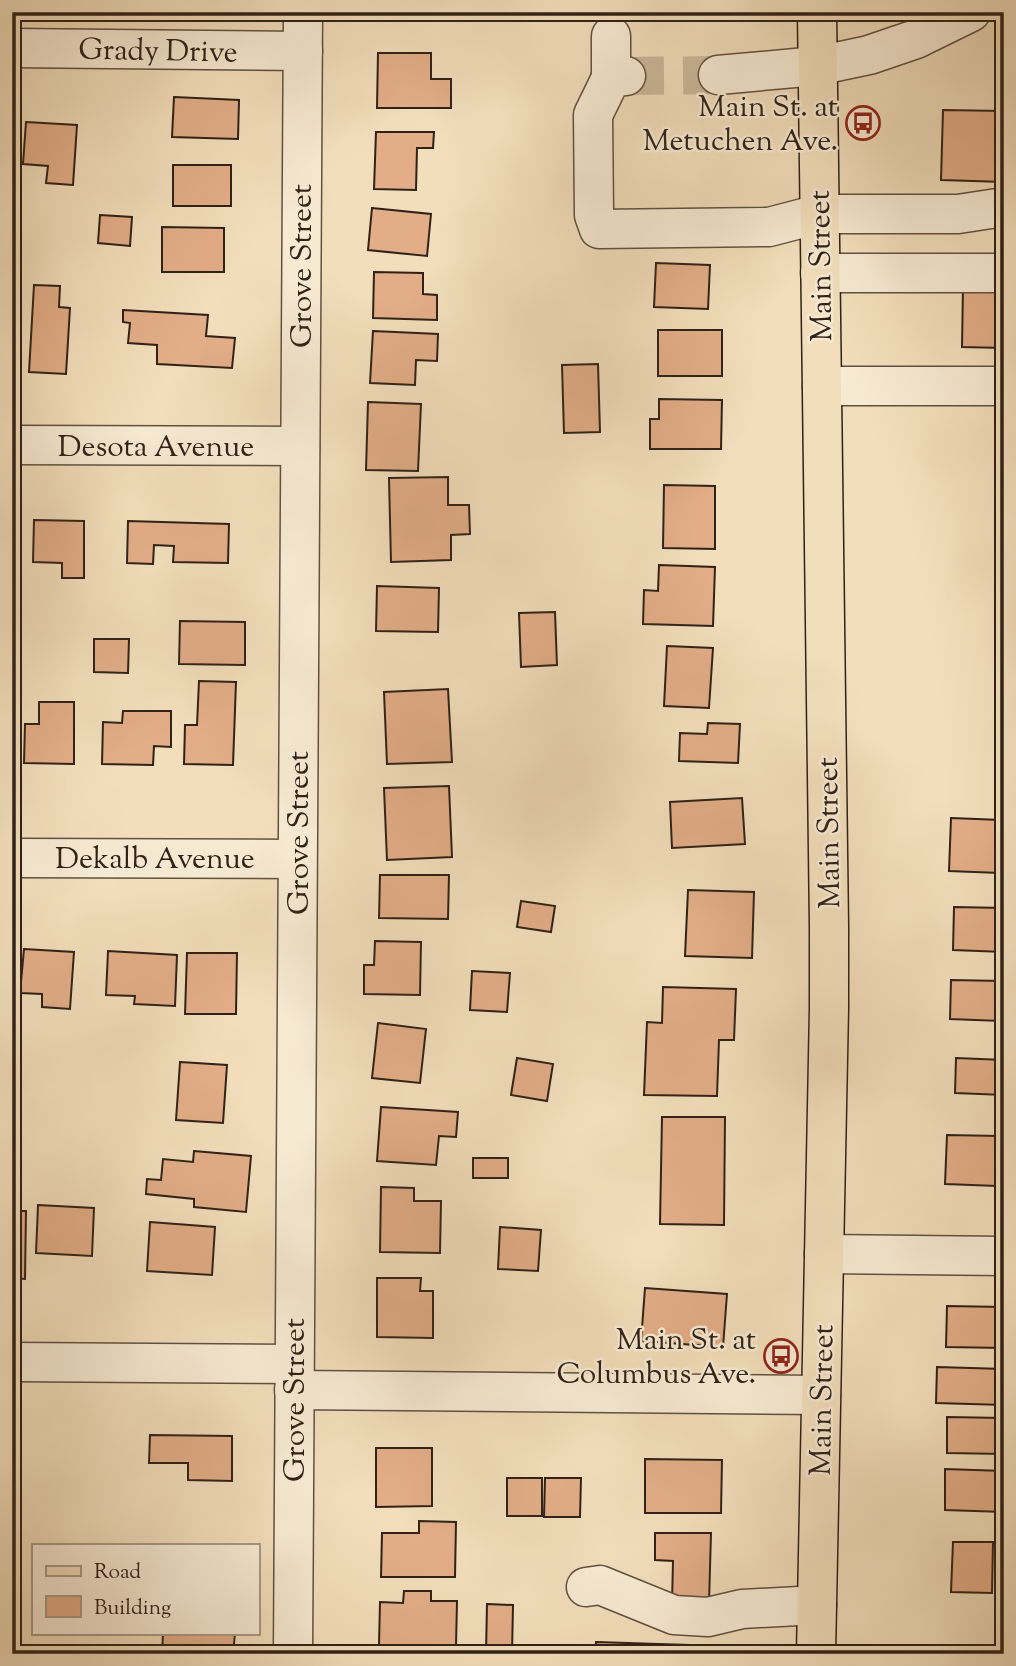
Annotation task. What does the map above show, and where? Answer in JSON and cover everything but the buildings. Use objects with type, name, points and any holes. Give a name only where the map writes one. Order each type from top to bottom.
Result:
[{"type":"main road","name":"Main Street","points":[[816,1654],[829,1022],[817,12]]},
{"type":"street","name":"Grove Street","points":[[293,1654],[303,12]]},
{"type":"street","points":[[718,75],[817,66],[869,55],[916,39],[971,12]]},
{"type":"street","points":[[611,36],[618,77],[593,115],[593,215],[599,229],[769,226],[819,214],[958,214],[1004,207]]},
{"type":"street","name":"Grady Drive","points":[[12,48],[303,51]]},
{"type":"street","points":[[820,273],[1004,273]]},
{"type":"street","points":[[822,386],[1004,386]]},
{"type":"street","name":"Desota Avenue","points":[[12,445],[300,446]]},
{"type":"street","name":"Dekalb Avenue","points":[[12,858],[297,859]]},
{"type":"street","points":[[824,1254],[1004,1255]]},
{"type":"street","points":[[12,1362],[294,1377],[821,1395]]},
{"type":"street","points":[[586,1587],[600,1585],[674,1615],[708,1616],[742,1609],[817,1605]]},
{"type":"tunnel","points":[[626,76],[718,75]]},
{"type":"place","name":"Main St. at Metuchen Ave.","points":[[863,123]]},
{"type":"place","name":"Main St. at Columbus Ave.","points":[[781,1356]]}]
